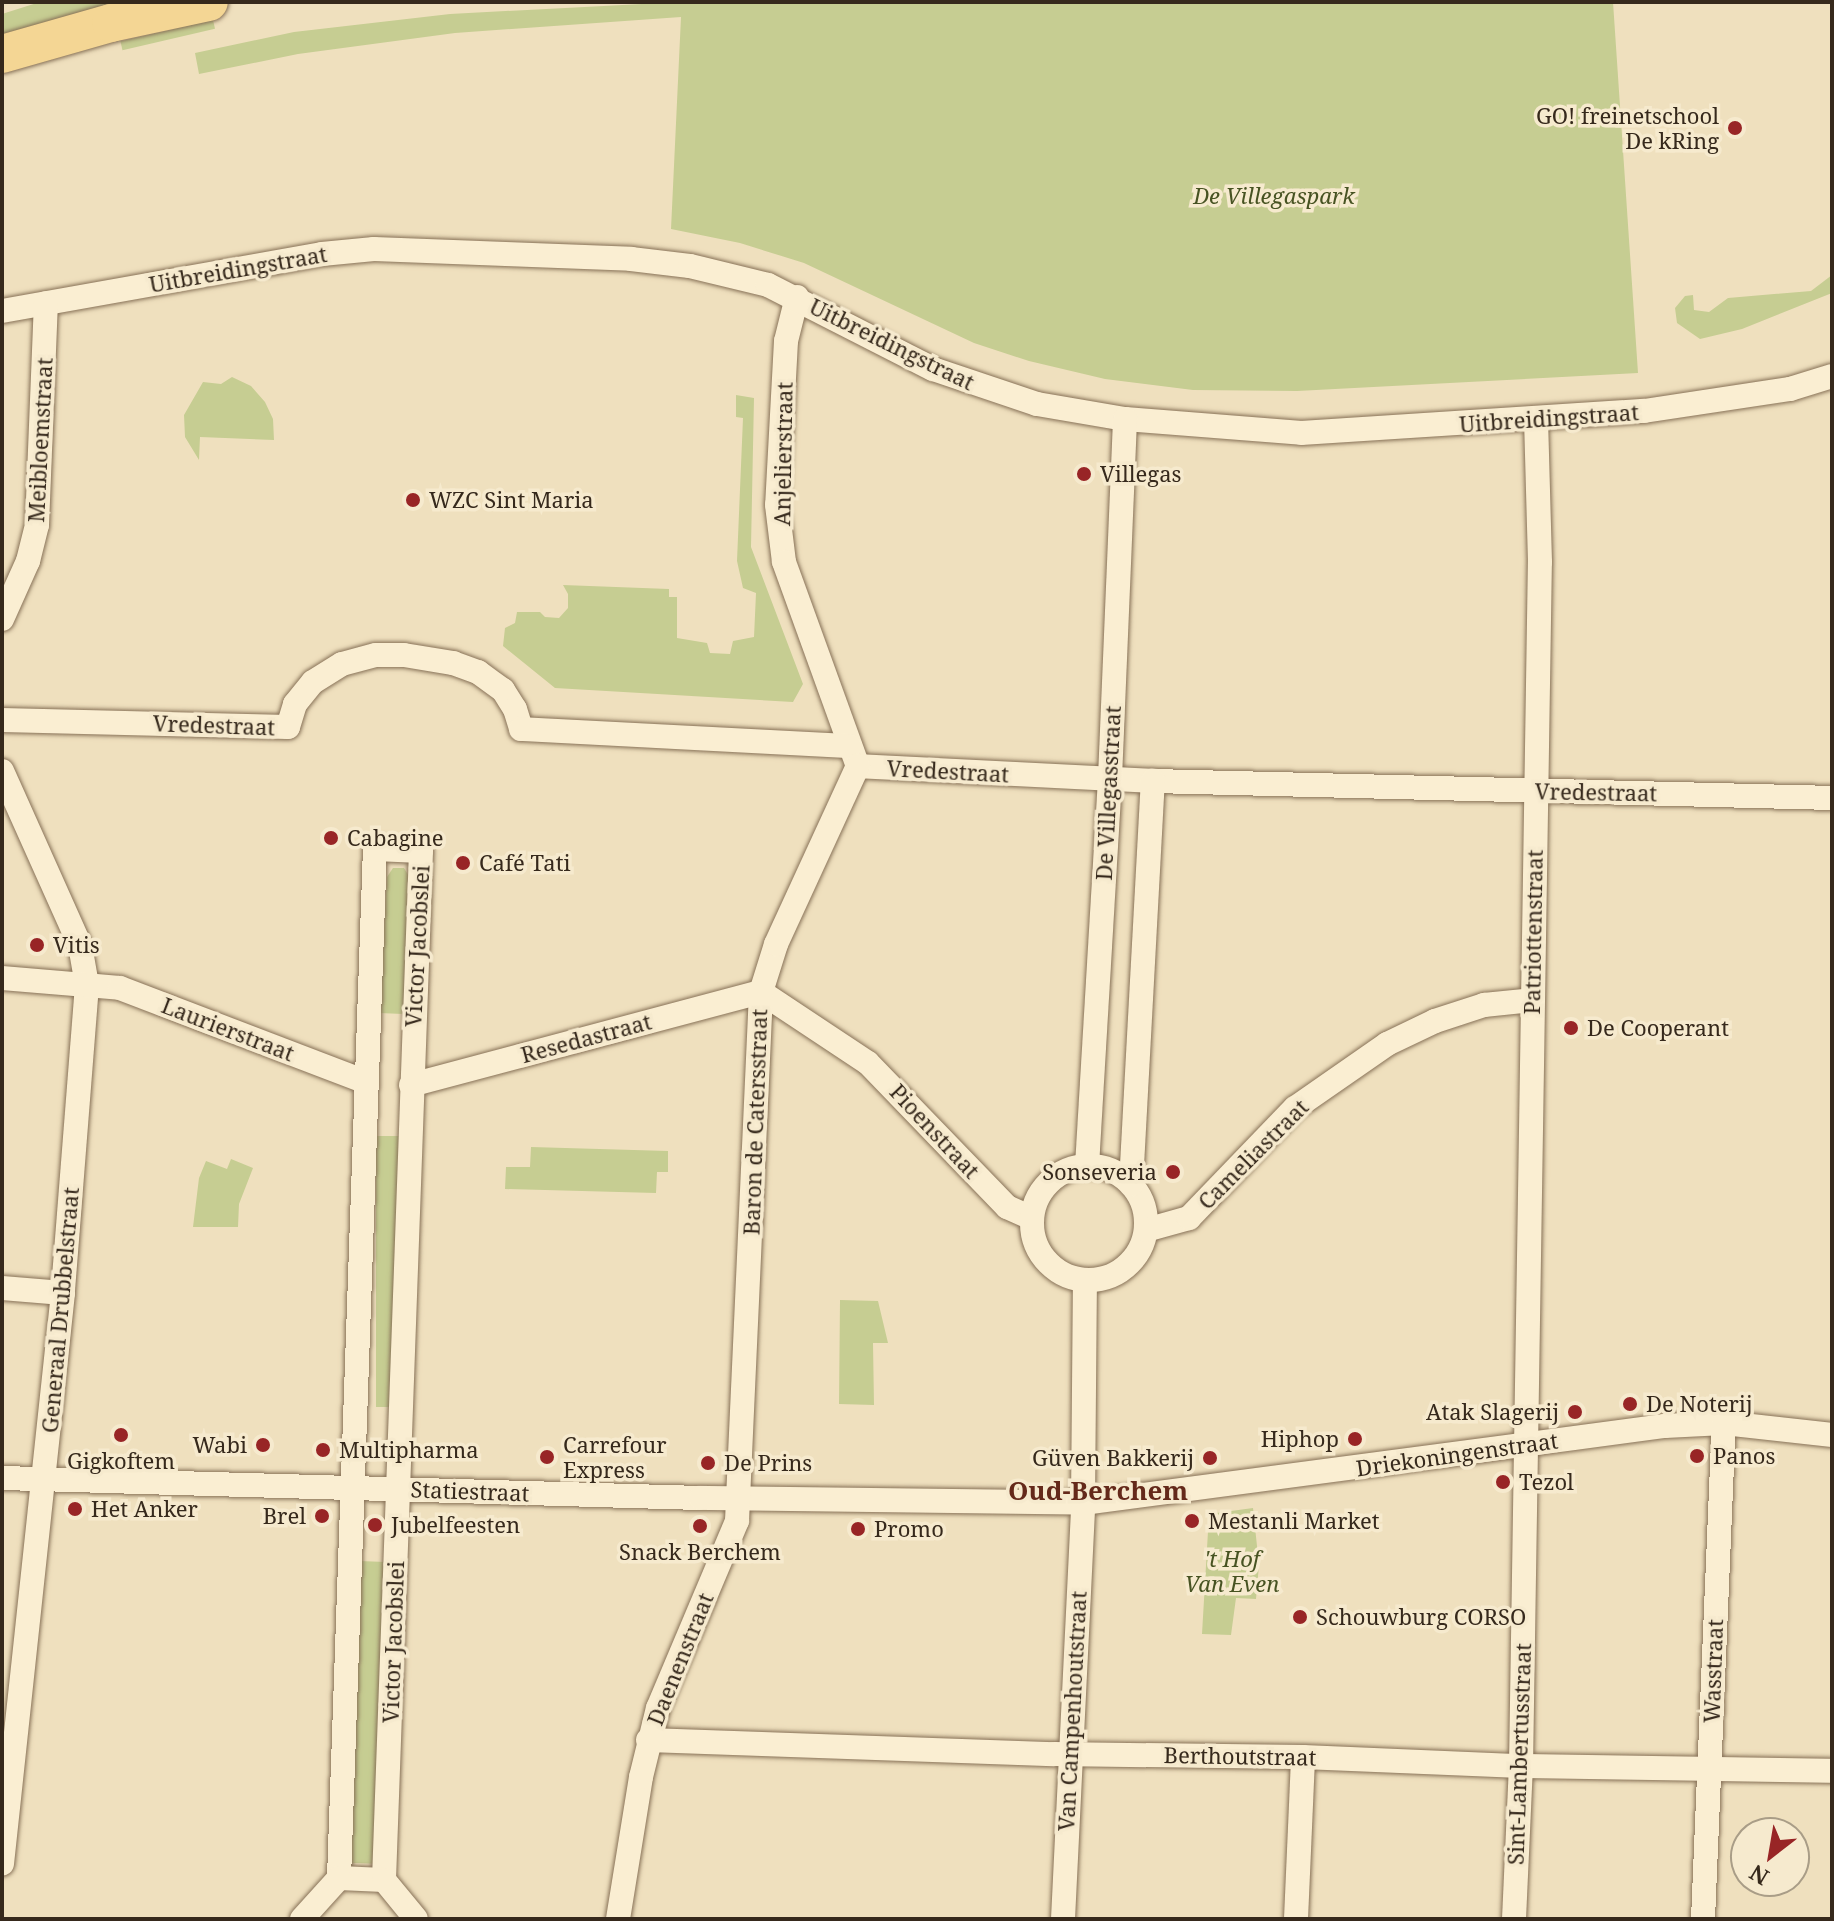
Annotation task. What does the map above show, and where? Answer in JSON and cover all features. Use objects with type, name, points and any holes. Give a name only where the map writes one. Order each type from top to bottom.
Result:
[{"type":"main road","points":[[2,54],[111,23],[209,2]]},
{"type":"street","name":"Uitbreidingstraat","points":[[2,311],[322,254],[374,249],[646,261],[749,279],[797,297],[921,362],[971,384],[1037,404],[1125,419],[1301,433],[1599,416],[1732,400],[1790,389],[1832,376]]},
{"type":"street","name":"Anjelierstraat","points":[[797,297],[786,341],[777,505],[784,562],[854,756]]},
{"type":"street","name":"Meibloemstraat","points":[[2,619],[28,561],[37,525],[46,303]]},
{"type":"street","name":"De Villegasstraat","points":[[1087,1166],[1110,778],[1125,419]]},
{"type":"street","name":"Patriottenstraat","points":[[1524,1446],[1540,562],[1536,419]]},
{"type":"street","name":"Vredestraat","points":[[2,720],[288,727],[295,704],[313,682],[342,664],[376,655],[404,655],[453,663],[478,672],[503,690],[515,709],[521,729],[1153,781],[1832,798]]},
{"type":"street","name":"Baron de Catersstraat","points":[[739,1498],[761,992],[776,944],[854,756]]},
{"type":"street","name":"Generaal Drubbelstraat","points":[[2,771],[80,945],[87,985],[63,1293],[2,1864]]},
{"type":"street","name":"De Villegasstraat","points":[[1145,1235],[1143,1206],[1131,1184],[1153,781]]},
{"type":"street","name":"Victor Jacobslei","points":[[339,1878],[375,849],[421,851],[384,1880]]},
{"type":"street","name":"Laurierstraat","points":[[2,978],[120,988],[366,1082]]},
{"type":"street","name":"Resedastraat","points":[[411,1085],[761,992]]},
{"type":"street","name":"Pioenstraat","points":[[761,992],[868,1063],[1007,1207],[1032,1218]]},
{"type":"street","name":"Cameliastraat","points":[[1145,1235],[1189,1218],[1295,1108],[1387,1044],[1435,1021],[1484,1005],[1532,1000]]},
{"type":"street","points":[[1131,1184],[1103,1168],[1070,1168],[1056,1176],[1040,1195],[1032,1218],[1032,1234],[1046,1261],[1057,1271],[1085,1282],[1121,1271],[1136,1257],[1145,1235]]},
{"type":"street","points":[[1083,1503],[1085,1282]]},
{"type":"street","points":[[2,1288],[63,1293]]},
{"type":"street","name":"Driekoningenstraat","points":[[1083,1503],[1665,1426],[1724,1423],[1832,1435]]},
{"type":"street","name":"Wasstraat","points":[[1703,1919],[1724,1423]]},
{"type":"street","name":"Sint-Lambertusstraat","points":[[1514,1919],[1521,1766],[1524,1446]]},
{"type":"street","name":"Statiestraat","points":[[2,1478],[739,1498],[1083,1503]]},
{"type":"street","name":"Daenenstraat","points":[[618,1919],[648,1740],[658,1708],[737,1521],[739,1498]]},
{"type":"street","name":"Van Campenhoutstraat","points":[[1063,1919],[1083,1503]]},
{"type":"street","name":"Berthoutstraat","points":[[648,1740],[1069,1754],[1303,1757],[1521,1766],[1832,1771]]},
{"type":"street","points":[[1296,1919],[1303,1757]]},
{"type":"street","points":[[302,1919],[339,1878],[384,1880],[416,1919]]},
{"type":"green space","points":[[40,2],[117,2],[2,35],[2,14]]},
{"type":"green space","name":"De Villegaspark","points":[[680,2],[1613,2],[1638,373],[1297,391],[1193,390],[1105,379],[1029,361],[974,343],[804,263],[740,243],[671,229],[681,17],[455,33],[298,54],[199,74],[195,53],[294,32],[450,14]]},
{"type":"green space","points":[[213,20],[215,29],[122,50],[120,41]]},
{"type":"green space","points":[[1832,275],[1832,293],[1742,329],[1700,339],[1677,323],[1675,308],[1685,296],[1693,295],[1694,310],[1709,312],[1728,298],[1811,291]]},
{"type":"green space","points":[[232,377],[251,386],[265,402],[273,419],[274,440],[200,437],[199,460],[185,437],[184,415],[203,382],[221,384]]},
{"type":"green space","points":[[736,395],[754,398],[751,547],[803,684],[793,702],[555,688],[503,646],[505,628],[515,623],[517,612],[540,612],[545,617],[559,618],[568,608],[568,594],[563,585],[669,589],[669,597],[677,597],[677,638],[707,643],[710,653],[730,654],[733,641],[754,637],[756,593],[743,588],[737,561],[743,418],[736,417]]},
{"type":"green space","points":[[393,868],[404,868],[410,878],[403,1014],[379,1013],[387,877]]},
{"type":"green space","points":[[376,1136],[399,1136],[399,1407],[376,1407]]},
{"type":"green space","points":[[531,1147],[668,1151],[668,1172],[657,1172],[656,1193],[505,1189],[506,1167],[530,1167]]},
{"type":"green space","points":[[231,1159],[253,1168],[239,1204],[238,1227],[193,1227],[199,1178],[206,1161],[227,1169]]},
{"type":"green space","points":[[840,1300],[878,1301],[888,1343],[873,1343],[874,1405],[839,1404]]},
{"type":"green space","name":"'t Hof Van Even","points":[[1253,1508],[1259,1565],[1256,1599],[1236,1598],[1231,1635],[1202,1634],[1209,1514]]},
{"type":"green space","points":[[359,1561],[386,1562],[375,1864],[348,1863]]},
{"type":"place","name":"GO! freinetschool De kRing","points":[[1735,128]]},
{"type":"place","name":"Villegas","points":[[1084,474]]},
{"type":"place","name":"WZC Sint Maria","points":[[413,500]]},
{"type":"place","name":"Cabagine","points":[[331,838]]},
{"type":"place","name":"Café Tati","points":[[463,863]]},
{"type":"place","name":"Vitis","points":[[37,945]]},
{"type":"place","name":"De Cooperant","points":[[1571,1028]]},
{"type":"place","name":"Sonseveria","points":[[1173,1172]]},
{"type":"place","name":"De Noterij","points":[[1630,1404]]},
{"type":"place","name":"Atak Slagerij","points":[[1575,1412]]},
{"type":"place","name":"Gigkoftem","points":[[121,1435]]},
{"type":"place","name":"Hiphop","points":[[1355,1439]]},
{"type":"place","name":"Wabi","points":[[263,1445]]},
{"type":"place","name":"Multipharma","points":[[323,1450]]},
{"type":"place","name":"Panos","points":[[1697,1456]]},
{"type":"place","name":"Carrefour Express","points":[[547,1457]]},
{"type":"place","name":"Güven Bakkerij","points":[[1210,1458]]},
{"type":"place","name":"De Prins","points":[[708,1463]]},
{"type":"place","name":"Tezol","points":[[1503,1482]]},
{"type":"place","name":"Het Anker","points":[[75,1509]]},
{"type":"place","name":"Brel","points":[[322,1516]]},
{"type":"place","name":"Mestanli Market","points":[[1192,1521]]},
{"type":"place","name":"Jubelfeesten","points":[[375,1525]]},
{"type":"place","name":"Snack Berchem","points":[[700,1526]]},
{"type":"place","name":"Promo","points":[[858,1529]]},
{"type":"place","name":"Schouwburg CORSO","points":[[1300,1617]]},
{"type":"district","name":"Oud-Berchem","points":[[1098,1491]]}]
